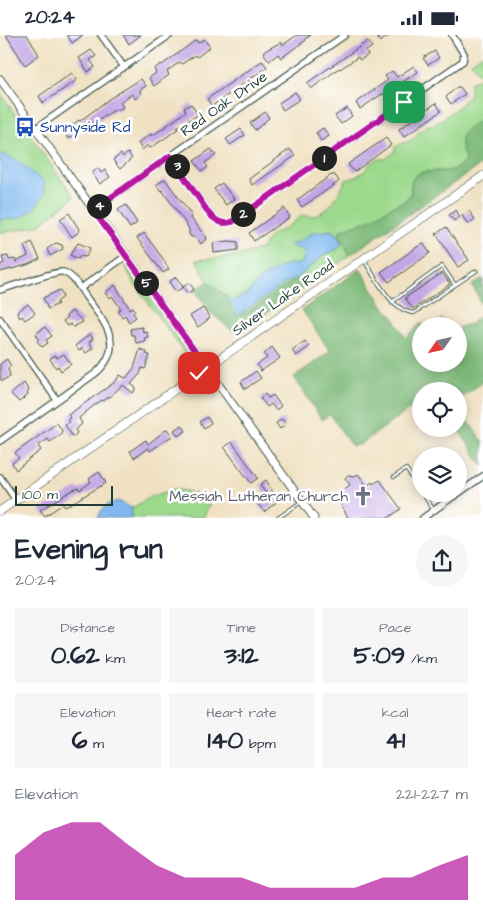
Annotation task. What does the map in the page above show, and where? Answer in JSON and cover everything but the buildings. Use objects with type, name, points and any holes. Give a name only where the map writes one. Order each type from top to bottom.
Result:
[{"type":"main road","name":"Silver Lake Road","points":[[0,511],[483,176]]},
{"type":"street","points":[[101,35],[124,67]]},
{"type":"street","points":[[35,129],[170,35]]},
{"type":"street","name":"Red Oak Drive","points":[[93,210],[345,35]]},
{"type":"street","points":[[170,156],[210,215],[218,222],[232,222],[460,63],[464,57],[463,51],[452,35]]},
{"type":"street","points":[[0,80],[314,518]]},
{"type":"street","points":[[81,288],[126,256]]},
{"type":"street","points":[[0,290],[61,271],[81,288],[105,322],[111,337],[112,346],[103,367],[0,441]]},
{"type":"street","points":[[0,319],[57,401]]},
{"type":"street","points":[[467,487],[483,476]]},
{"type":"street","points":[[0,477],[16,500]]},
{"type":"street","points":[[423,518],[445,502]]},
{"type":"lane","points":[[363,259],[392,302],[406,312],[414,313],[476,271]]},
{"type":"lane","points":[[392,302],[442,267],[455,285]]},
{"type":"lane","points":[[394,477],[406,469],[412,478]]},
{"type":"lane","points":[[278,518],[302,502]]},
{"type":"lane","points":[[428,502],[434,510]]},
{"type":"green space","points":[[483,54],[483,118],[462,136],[461,145],[465,161],[458,168],[452,170],[419,174],[414,177],[411,184],[411,193],[405,201],[370,220],[341,230],[340,235],[350,255],[308,285],[300,280],[295,280],[248,312],[239,316],[232,312],[226,296],[208,282],[196,260],[222,258],[263,248],[271,235],[286,228],[301,216],[313,216],[325,210],[333,202],[346,180],[356,177],[377,159],[385,159],[395,152],[395,147],[411,140],[428,125],[435,124],[461,105],[470,95],[470,83],[481,77],[471,62]],"holes":[[[312,233],[337,234],[341,239],[341,244],[337,249],[324,255],[298,277],[285,283],[242,313],[236,297],[248,294],[260,279],[287,264],[295,265],[302,262],[305,255],[303,249],[291,246],[290,244],[298,242]]]},
{"type":"green space","points":[[0,93],[74,197],[38,226],[0,233]]},
{"type":"green space","points":[[483,118],[483,163],[350,255],[340,235],[340,230],[370,220],[405,201],[411,193],[411,184],[414,177],[419,174],[446,171],[459,166],[465,161],[461,145],[464,132]]},
{"type":"green space","points":[[127,266],[194,362],[192,363],[133,282]]},
{"type":"green space","points":[[360,269],[406,338],[412,332],[412,373],[468,373],[468,325],[483,314],[483,382],[467,393],[467,382],[412,382],[412,407],[361,444],[353,446],[330,414],[322,420],[294,377],[330,351],[302,310]]},
{"type":"green space","points":[[483,278],[483,307],[472,285]]},
{"type":"green space","points":[[295,280],[300,280],[308,285],[236,334],[210,312],[195,290],[208,282],[225,296],[233,313],[239,316],[248,312]]},
{"type":"green space","points":[[467,419],[483,442],[483,466],[463,437],[467,437]]},
{"type":"green space","points":[[174,489],[208,499],[209,506],[203,518],[131,518],[132,508],[150,497]]},
{"type":"water","points":[[3,154],[18,161],[44,182],[44,195],[33,210],[19,218],[0,220],[0,155]]},
{"type":"water","points":[[331,230],[341,239],[341,244],[337,249],[324,255],[298,277],[285,283],[242,313],[239,314],[234,310],[232,301],[248,294],[260,279],[287,264],[295,265],[302,262],[305,255],[303,250],[290,244],[298,242],[312,233]]},
{"type":"water","points":[[118,501],[132,508],[131,518],[98,518],[105,507]]},
{"type":"place","name":"Sunnyside Rd","points":[[25,127]]},
{"type":"place","name":"Messiah Lutheran Church","points":[[363,496]]},
{"type":"route","points":[[199,373],[207,368],[93,210],[170,156],[210,215],[218,222],[232,222],[404,102]]}]
